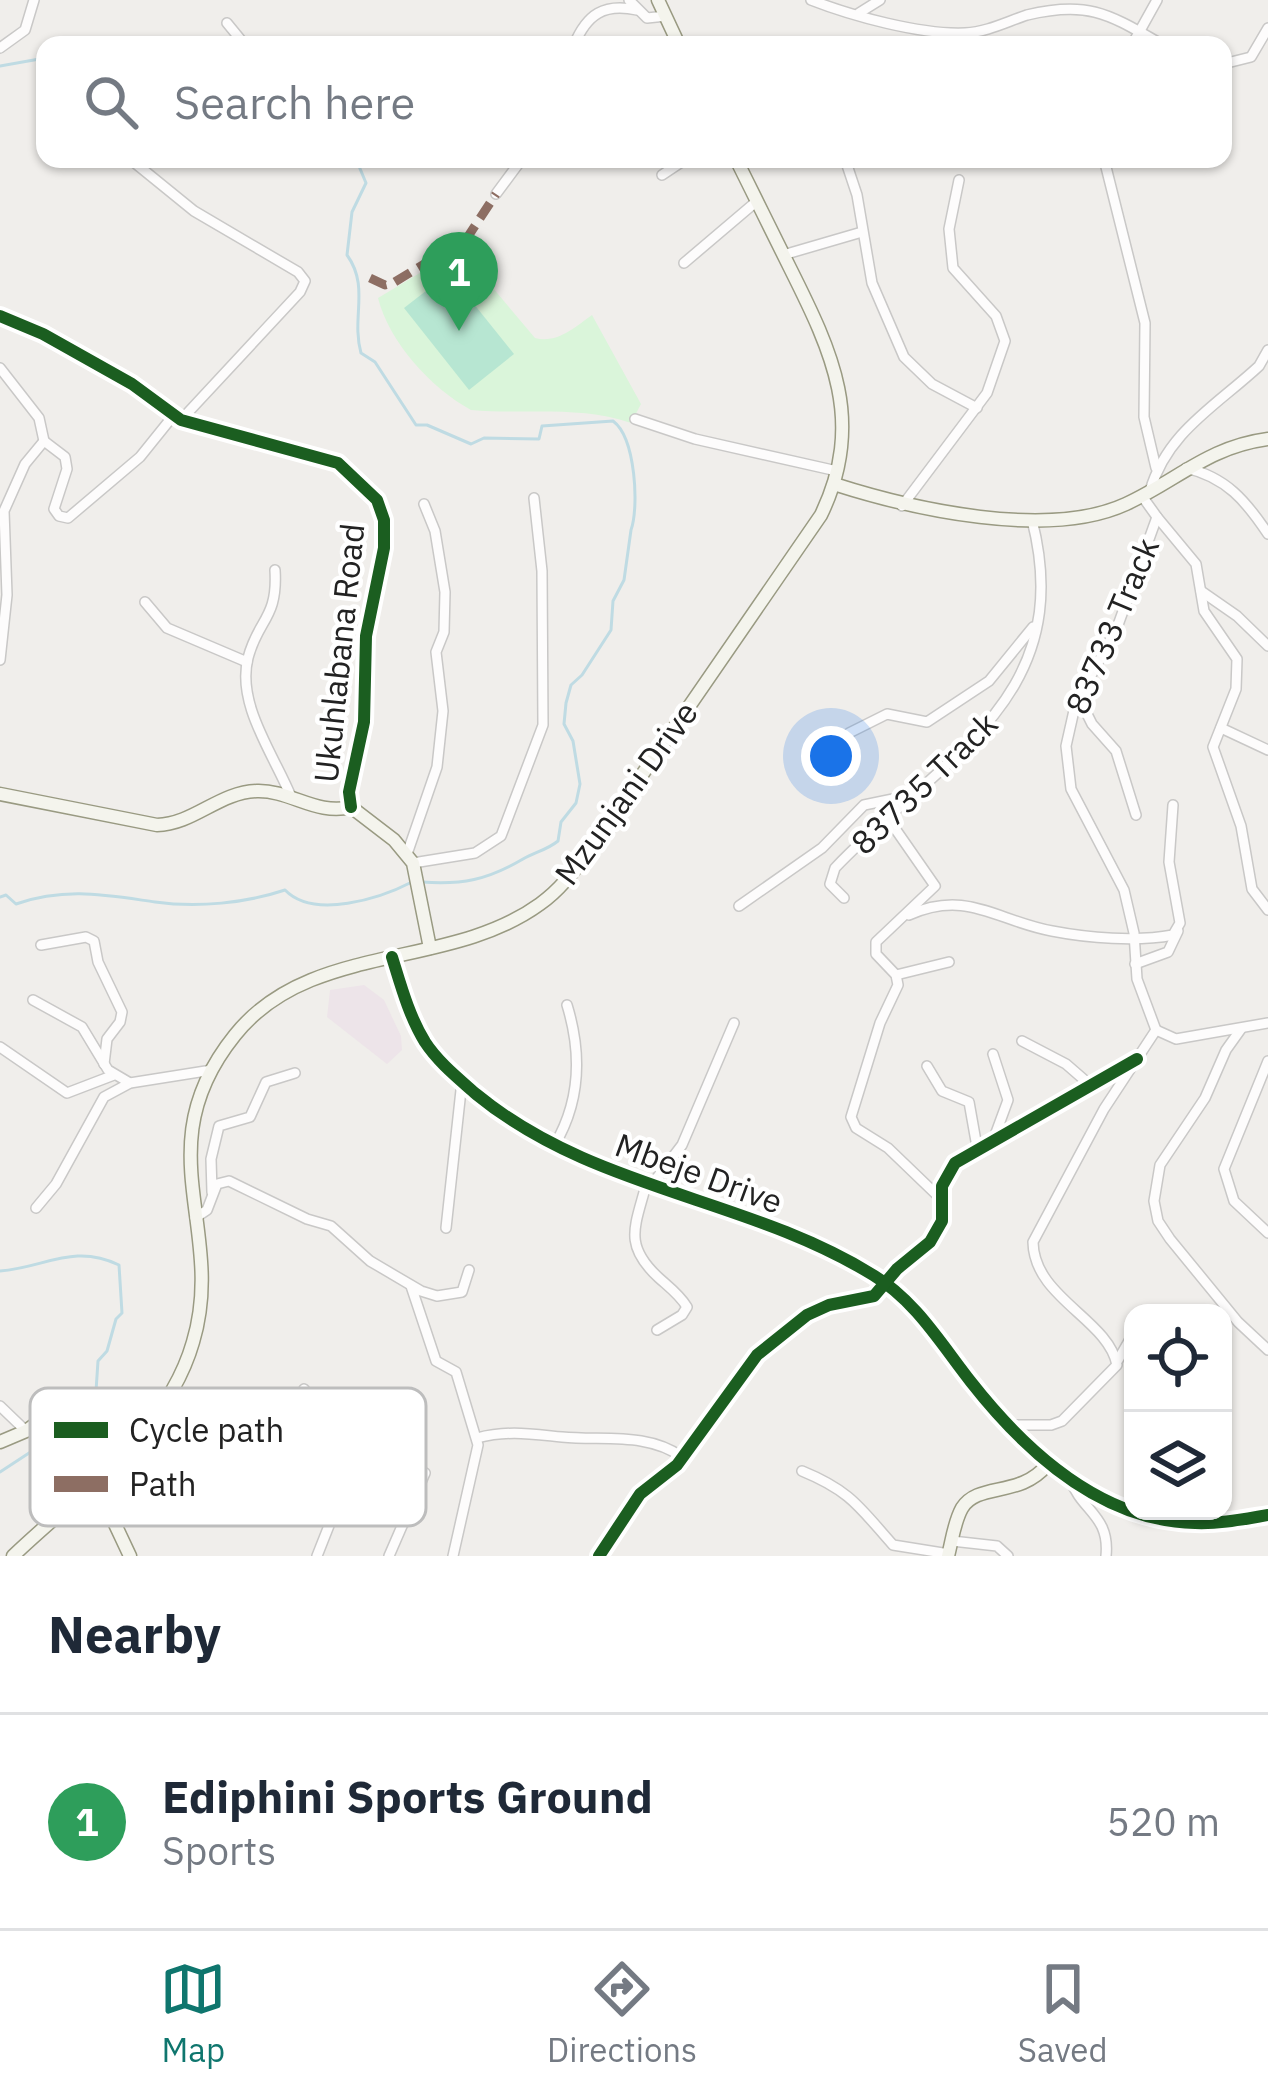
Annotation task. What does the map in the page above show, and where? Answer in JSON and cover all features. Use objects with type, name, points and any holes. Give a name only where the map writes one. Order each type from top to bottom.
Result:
[{"type":"street","points":[[0,48],[25,30],[34,0]]},
{"type":"street","points":[[658,0],[676,36]]},
{"type":"street","points":[[811,0],[854,8],[916,29],[962,33],[1078,3],[1107,11],[1147,36]]},
{"type":"street","points":[[854,8],[880,0]]},
{"type":"street","points":[[1138,36],[1156,0]]},
{"type":"street","points":[[578,36],[596,13],[613,6],[633,5],[652,19],[666,16]]},
{"type":"street","points":[[227,23],[238,36]]},
{"type":"street","points":[[1232,62],[1251,57],[1268,28]]},
{"type":"street","points":[[0,368],[39,418],[44,441],[67,463],[54,509],[68,518],[140,457],[300,292],[304,281],[298,272],[194,211],[141,168]]},
{"type":"street","points":[[496,194],[515,168]]},
{"type":"street","points":[[662,175],[672,168]]},
{"type":"street","name":"Mzunjani Drive","points":[[172,1388],[189,1355],[203,1280],[190,1139],[199,1099],[238,1031],[278,996],[328,973],[503,926],[541,903],[567,879],[814,526],[835,478],[843,432],[838,376],[740,168]]},
{"type":"street","points":[[848,168],[872,283],[904,357],[932,384],[977,408]]},
{"type":"street","points":[[1106,168],[1146,331],[1144,417],[1156,468]]},
{"type":"street","points":[[902,506],[977,408],[996,375],[1005,338],[996,316],[953,268],[949,229],[959,180]]},
{"type":"street","points":[[684,262],[757,201]]},
{"type":"street","points":[[783,255],[862,232]]},
{"type":"street","name":"Ukuhlabana Road","points":[[0,316],[43,334],[132,384],[177,418],[327,459],[347,469],[377,500],[384,520],[384,548],[366,636],[364,722],[349,792],[351,807]]},
{"type":"street","points":[[1146,493],[1179,434],[1223,400],[1268,350]]},
{"type":"street","points":[[635,419],[835,478],[902,506],[1032,520],[1108,511],[1185,467],[1234,445],[1268,439]]},
{"type":"street","points":[[0,660],[7,595],[4,511],[31,453],[44,441]]},
{"type":"street","points":[[1185,467],[1228,485],[1268,533]]},
{"type":"street","name":"83733 Track","points":[[1146,493],[1157,517],[1118,625],[1079,698],[1066,737],[1067,777],[1076,803],[1124,890],[1135,937],[1135,964],[1156,1030]]},
{"type":"street","points":[[412,863],[465,856],[496,841],[506,828],[543,725],[542,572],[534,498]]},
{"type":"street","points":[[424,504],[436,530],[445,592],[444,632],[436,649],[443,711],[437,767],[412,863],[430,948]]},
{"type":"street","points":[[1157,517],[1196,564],[1204,611],[1238,659],[1236,689],[1214,743],[1214,755],[1241,826],[1252,889],[1268,910]]},
{"type":"street","name":"83735 Track","points":[[844,898],[830,884],[830,875],[1005,704],[1025,665],[1041,572],[1032,520]]},
{"type":"street","points":[[274,570],[275,605],[247,662],[244,687],[292,799]]},
{"type":"street","points":[[1201,591],[1268,646]]},
{"type":"street","points":[[145,602],[167,628],[247,662]]},
{"type":"street","points":[[849,733],[887,714],[927,722],[989,681],[1036,622]]},
{"type":"street","points":[[1079,698],[1087,718],[1116,751],[1136,815]]},
{"type":"street","points":[[1221,728],[1268,750]]},
{"type":"street","points":[[0,794],[158,825],[177,823],[218,801],[251,791],[336,811],[351,807],[412,863]]},
{"type":"street","points":[[739,905],[822,848],[864,805],[909,801]]},
{"type":"street","points":[[1135,964],[1168,952],[1178,931],[1168,862],[1173,805]]},
{"type":"street","points":[[887,817],[935,884],[875,947],[880,960],[896,975],[898,986],[880,1024],[851,1118],[856,1128],[888,1148],[940,1198]]},
{"type":"street","points":[[899,920],[949,902],[1050,931],[1135,937],[1168,937],[1178,931]]},
{"type":"street","points":[[41,945],[93,940],[122,1012],[107,1039],[104,1064]]},
{"type":"street","name":"Mbeje Drive","points":[[392,957],[427,1045],[500,1112],[554,1146],[648,1186],[746,1215],[886,1283],[926,1322],[1047,1465],[1105,1499],[1157,1519],[1198,1523],[1268,1515]]},
{"type":"street","points":[[896,975],[949,962]]},
{"type":"street","points":[[33,1000],[82,1027],[104,1064],[130,1084]]},
{"type":"street","points":[[554,1146],[572,1110],[577,1073],[578,1050],[567,1005]]},
{"type":"street","points":[[657,1330],[687,1307],[645,1264],[634,1245],[634,1228],[648,1186],[682,1144],[734,1023]]},
{"type":"street","points":[[1118,1361],[1050,1285],[1036,1264],[1033,1242],[1104,1109],[1156,1030],[1176,1039],[1268,1023]]},
{"type":"street","points":[[1241,1029],[1193,1119],[1160,1165],[1154,1201],[1158,1221],[1170,1239],[1238,1322],[1268,1350]]},
{"type":"street","points":[[1022,1041],[1066,1064],[1089,1084]]},
{"type":"street","points":[[0,1048],[64,1092],[114,1075]]},
{"type":"street","points":[[993,1054],[1008,1100],[994,1138]]},
{"type":"street","points":[[599,1556],[640,1494],[682,1457],[746,1366],[770,1343],[829,1305],[874,1296],[936,1234],[949,1170],[977,1147],[1137,1059]]},
{"type":"street","points":[[1268,1061],[1224,1169],[1234,1201],[1268,1233]]},
{"type":"street","points":[[927,1066],[942,1091],[969,1102],[977,1147]]},
{"type":"street","points":[[36,1208],[56,1184],[99,1102],[130,1084],[212,1070]]},
{"type":"street","points":[[194,1218],[207,1210],[212,1192],[219,1126],[250,1118],[266,1082],[296,1073]]},
{"type":"street","points":[[446,1228],[462,1081]]},
{"type":"street","points":[[212,1192],[221,1182],[233,1182],[307,1220],[331,1226],[370,1262],[437,1296],[466,1288],[469,1270]]},
{"type":"street","points":[[411,1286],[436,1361],[456,1372],[477,1438],[453,1556]]},
{"type":"street","points":[[1009,1425],[1062,1421],[1108,1378],[1124,1350]]},
{"type":"street","points":[[0,1406],[26,1431]]},
{"type":"street","points":[[0,1442],[30,1428]]},
{"type":"street","points":[[477,1438],[515,1431],[639,1440],[682,1457]]},
{"type":"street","points":[[949,1550],[960,1511],[968,1501],[1025,1485],[1047,1465]]},
{"type":"street","points":[[802,1471],[839,1488],[876,1521],[893,1545],[949,1550],[997,1546],[1008,1556]]},
{"type":"street","points":[[1070,1479],[1077,1495],[1104,1525],[1106,1555]]},
{"type":"street","name":"Mzunjani Drive","points":[[14,1556],[47,1526]]},
{"type":"street","points":[[116,1526],[130,1556]]},
{"type":"street","points":[[316,1556],[329,1526]]},
{"type":"street","points":[[389,1556],[402,1526]]},
{"type":"shaded area","points":[[364,985],[384,1000],[401,1036],[402,1050],[387,1064],[327,1017],[330,990]]},
{"type":"green space","points":[[460,249],[535,338],[558,337],[592,315],[641,404],[631,423],[572,412],[471,410],[427,376],[402,347],[378,298]]},
{"type":"green space","points":[[449,273],[514,354],[469,390],[404,308]]},
{"type":"waterway","points":[[0,66],[36,60]]},
{"type":"waterway","points":[[360,168],[366,183],[352,212],[347,255],[359,291],[358,340],[361,353],[375,362],[416,425],[471,444],[484,438],[539,439],[542,426],[613,421],[627,442],[634,474],[633,520],[624,580],[613,601],[611,630],[571,685],[566,703],[564,724],[573,741],[580,784],[576,803],[561,822],[558,841],[486,876],[462,882],[422,882]]},
{"type":"waterway","points":[[0,897],[6,895],[16,904],[85,894],[205,904],[285,890],[298,899],[330,905],[366,899],[412,882]]},
{"type":"waterway","points":[[0,1271],[73,1256],[119,1265],[122,1313],[98,1361],[96,1388]]},
{"type":"waterway","points":[[0,1472],[30,1452]]},
{"type":"marked path","points":[[370,278],[385,285],[393,283],[467,238],[496,194]]},
{"type":"cycle path","points":[[0,316],[43,334],[132,384],[181,420],[338,463],[377,500],[384,520],[384,548],[366,636],[364,722],[349,792],[351,807]]},
{"type":"cycle path","points":[[392,957],[425,1042],[476,1094],[570,1152],[774,1227],[873,1275],[915,1310],[1016,1433],[1068,1478],[1128,1510],[1161,1519],[1204,1523],[1268,1515]]},
{"type":"cycle path","points":[[599,1556],[640,1494],[677,1465],[757,1355],[807,1315],[829,1305],[874,1296],[930,1242],[942,1221],[942,1186],[955,1163],[1137,1059]]},
{"type":"place","name":"Ediphini Sports Ground","points":[[459,331]]}]
